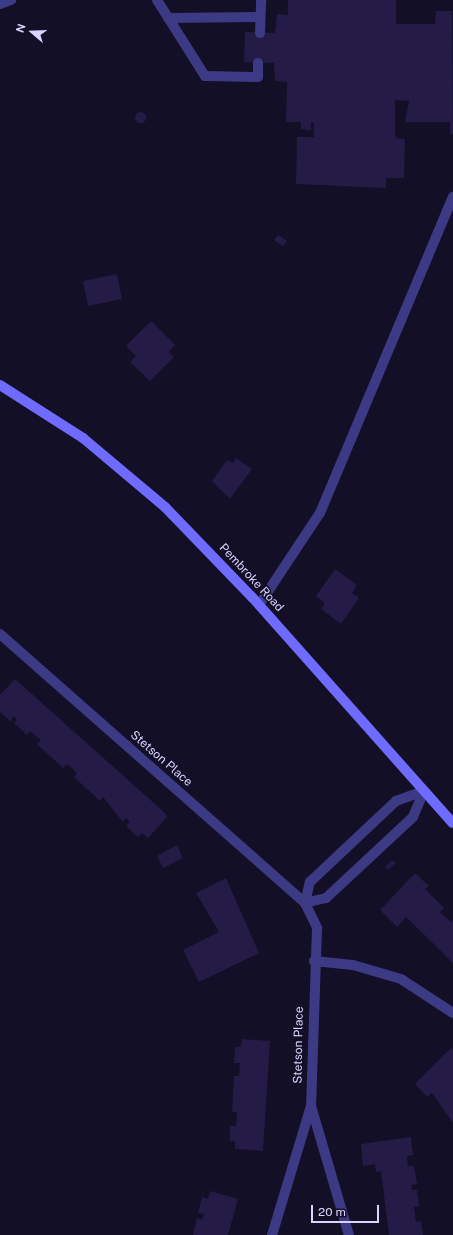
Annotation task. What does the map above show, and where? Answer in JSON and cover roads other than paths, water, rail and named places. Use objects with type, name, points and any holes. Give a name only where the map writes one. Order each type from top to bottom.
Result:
[{"type":"main road","name":"Pembroke Road","points":[[0,385],[46,412],[120,466],[165,507],[259,605],[453,823]]},
{"type":"street","points":[[0,4],[11,0]]},
{"type":"street","points":[[157,0],[205,76],[258,77],[258,63]]},
{"type":"street","points":[[260,33],[261,0]]},
{"type":"street","points":[[168,18],[260,17]]},
{"type":"street","points":[[259,605],[320,512],[453,197]]},
{"type":"street","name":"Stetson Place","points":[[0,634],[304,902],[317,928],[314,961],[311,1106],[272,1235]]},
{"type":"street","points":[[424,791],[413,817],[326,898],[304,902],[310,882],[396,801],[424,791]]},
{"type":"street","points":[[314,961],[353,965],[401,979],[453,1012]]},
{"type":"street","name":"Stetson Place","points":[[311,1106],[349,1235]]}]
